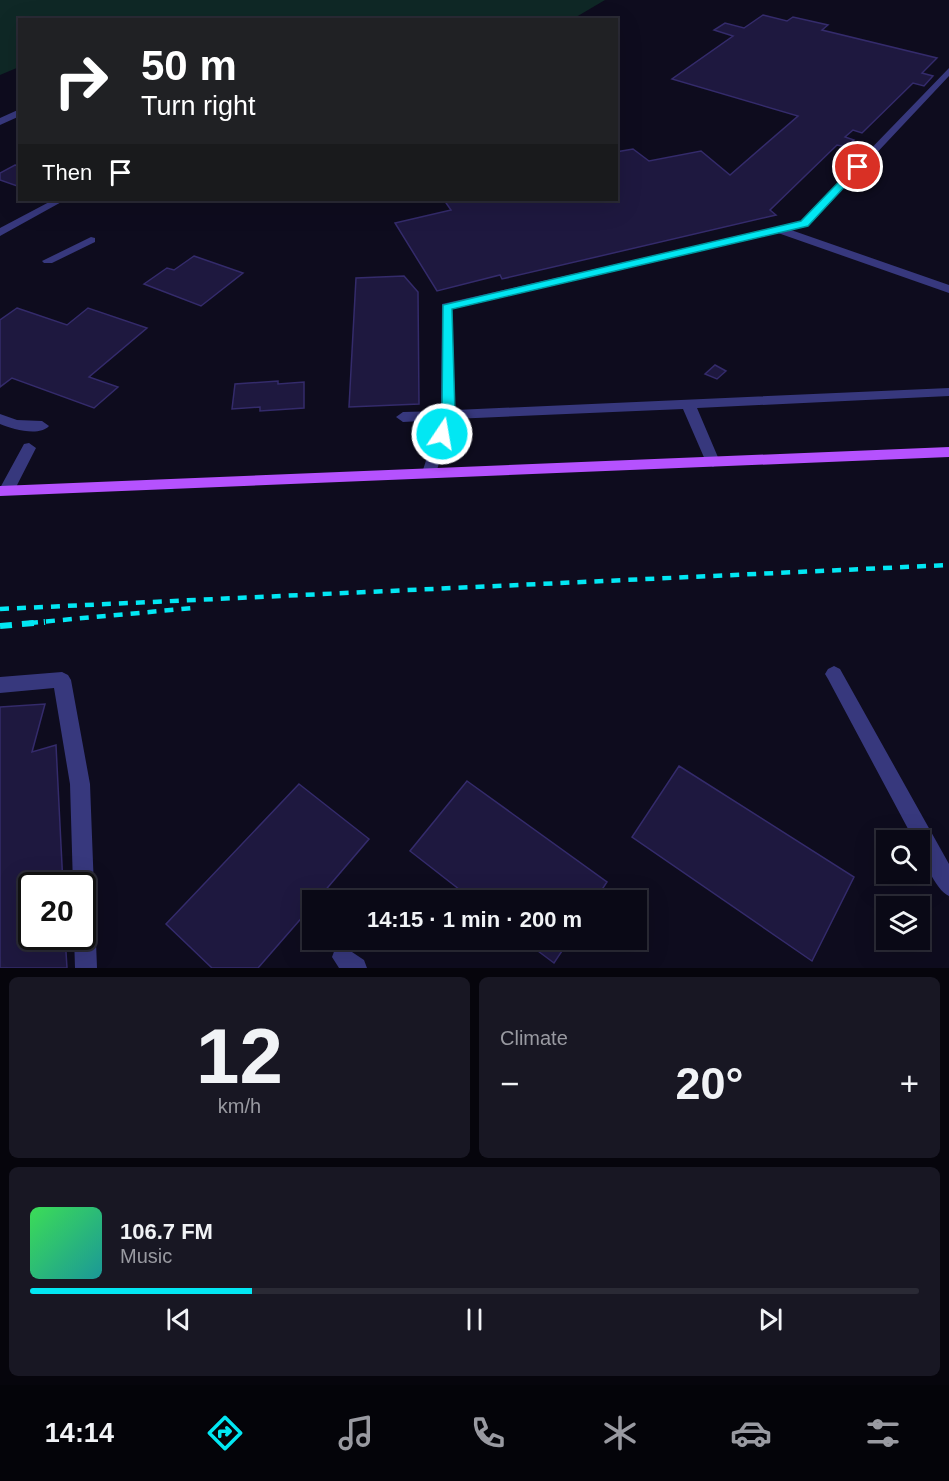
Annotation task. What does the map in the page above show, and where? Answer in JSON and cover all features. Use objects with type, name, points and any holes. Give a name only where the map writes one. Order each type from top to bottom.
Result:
[{"type":"main road","points":[[3,491],[949,452]]},
{"type":"street","points":[[429,473],[448,414],[447,307],[804,224],[949,71]]},
{"type":"street","points":[[0,122],[18,113]]},
{"type":"street","points":[[0,233],[58,201]]},
{"type":"street","points":[[779,230],[949,289]]},
{"type":"street","points":[[48,261],[91,240]]},
{"type":"street","points":[[404,417],[949,392]]},
{"type":"street","points":[[688,404],[713,462]]},
{"type":"street","points":[[0,419],[15,425],[42,426]]},
{"type":"street","points":[[3,491],[29,448]]},
{"type":"street","points":[[834,674],[949,885]]},
{"type":"street","points":[[0,685],[62,680],[81,784],[86,968]]},
{"type":"green space","points":[[0,0],[605,0],[574,18],[18,18],[18,67],[0,75]]},
{"type":"building","points":[[763,15],[787,21],[793,17],[828,25],[822,30],[937,58],[922,73],[933,76],[924,86],[913,83],[862,133],[853,130],[845,137],[854,140],[846,147],[837,145],[770,210],[776,215],[502,279],[500,275],[437,291],[395,223],[451,210],[445,201],[618,201],[618,152],[633,149],[649,161],[701,151],[730,175],[798,116],[672,79],[733,36],[714,30],[725,23],[744,28]]},
{"type":"building","points":[[18,166],[18,186],[0,180],[0,173]]},
{"type":"building","points":[[194,256],[243,273],[201,306],[144,284],[167,268],[174,270]]},
{"type":"building","points":[[404,276],[418,292],[419,404],[349,407],[356,278]]},
{"type":"building","points":[[17,308],[67,325],[88,308],[147,328],[89,377],[118,387],[94,408],[12,378],[0,387],[0,320]]},
{"type":"building","points":[[715,365],[726,371],[717,379],[705,374]]},
{"type":"building","points":[[278,381],[278,384],[304,382],[304,408],[260,411],[260,407],[232,409],[235,384]]},
{"type":"building","points":[[45,704],[32,752],[56,745],[62,872],[18,872],[18,950],[66,950],[67,968],[0,968],[0,707]]},
{"type":"building","points":[[679,766],[854,877],[812,961],[632,837]]},
{"type":"building","points":[[467,781],[607,882],[602,890],[460,890],[410,851]]},
{"type":"building","points":[[299,784],[369,839],[326,890],[302,890],[302,917],[258,968],[212,968],[166,924]]},
{"type":"building","points":[[537,950],[563,950],[554,963]]},
{"type":"railway","points":[[0,609],[949,565]]},
{"type":"railway","points":[[29,623],[193,608]]},
{"type":"railway","points":[[0,626],[45,622]]},
{"type":"route","points":[[442,434],[448,414],[447,307],[804,224],[858,167]]}]
